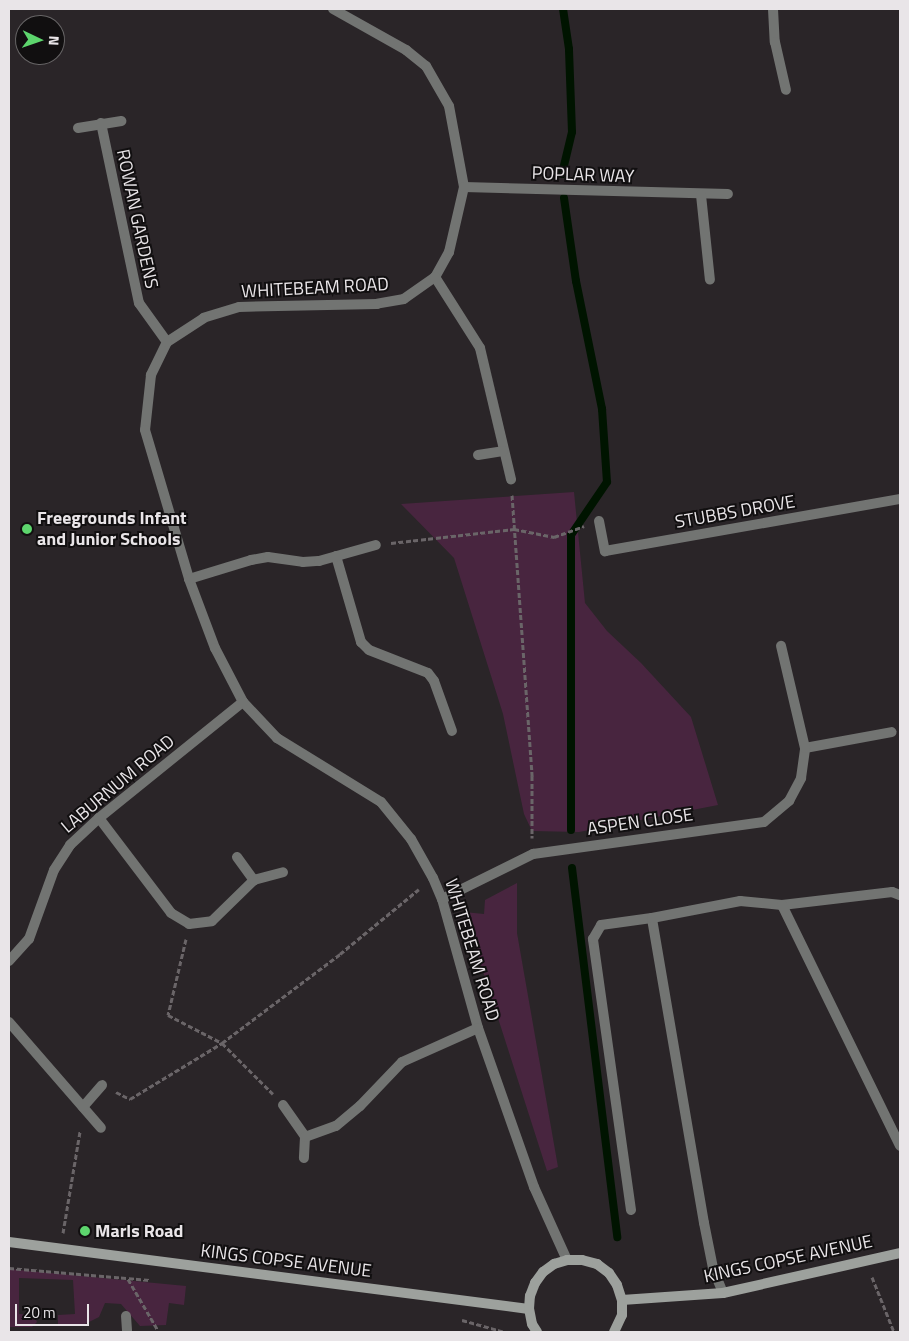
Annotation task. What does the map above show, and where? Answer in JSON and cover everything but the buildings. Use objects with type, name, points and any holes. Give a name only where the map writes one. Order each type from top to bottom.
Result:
[{"type":"street","name":"WHITEBEAM ROAD","points":[[333,9],[406,50],[426,66],[449,106],[464,187],[449,252],[435,277],[404,299],[377,304],[239,307],[204,318],[168,342],[151,375],[145,430],[189,579],[214,648],[243,702],[278,738],[381,802],[411,839],[433,878],[442,899],[478,1028],[534,1187],[567,1260]]},
{"type":"street","points":[[773,9],[775,42],[786,90]]},
{"type":"street","points":[[78,128],[121,120]]},
{"type":"street","name":"ROWAN GARDENS","points":[[101,123],[138,303],[168,342]]},
{"type":"street","name":"POPLAR WAY","points":[[464,187],[702,195],[728,194]]},
{"type":"street","points":[[702,195],[710,280]]},
{"type":"street","points":[[435,277],[480,348],[495,404],[503,451],[511,479]]},
{"type":"street","points":[[478,456],[503,451]]},
{"type":"street","name":"STUBBS DROVE","points":[[599,521],[605,551],[900,499]]},
{"type":"street","points":[[189,579],[251,560],[268,557],[303,562],[319,562],[376,545]]},
{"type":"street","points":[[336,556],[361,642],[369,650],[428,673],[434,681],[452,731]]},
{"type":"street","name":"ASPEN CLOSE","points":[[442,899],[532,854],[764,822],[789,801],[801,778],[805,748],[781,646]]},
{"type":"street","name":"LABURNUM ROAD","points":[[9,961],[29,939],[54,870],[70,845],[99,818],[243,702]]},
{"type":"street","points":[[805,748],[892,732]]},
{"type":"street","points":[[99,818],[170,913],[189,924],[212,920],[254,880],[283,872]]},
{"type":"street","points":[[237,857],[254,880]]},
{"type":"street","points":[[631,1210],[593,939],[600,925],[652,918],[740,900],[782,905],[892,892],[900,895]]},
{"type":"street","points":[[782,905],[900,1146]]},
{"type":"street","points":[[652,918],[704,1223],[713,1268],[723,1293]]},
{"type":"street","points":[[9,1022],[101,1128]]},
{"type":"street","points":[[305,1137],[336,1126],[360,1106],[402,1062],[478,1028]]},
{"type":"street","points":[[83,1107],[102,1085]]},
{"type":"street","points":[[283,1105],[305,1137],[304,1158]]},
{"type":"street","name":"KINGS COPSE AVENUE","points":[[9,1242],[529,1309]]},
{"type":"street","name":"KINGS COPSE AVENUE","points":[[622,1300],[723,1293],[900,1253]]},
{"type":"street","points":[[537,1332],[532,1324],[529,1309],[530,1296],[535,1283],[543,1272],[554,1264],[567,1260],[582,1260],[596,1264],[609,1273],[618,1285],[622,1300],[622,1315],[614,1332]]},
{"type":"street","points":[[126,1316],[127,1332]]},
{"type":"path","points":[[511,479],[532,776],[532,854]]},
{"type":"path","points":[[376,545],[514,529],[554,537],[599,521]]},
{"type":"path","points":[[102,1085],[130,1099],[222,1043],[340,954],[433,878]]},
{"type":"path","points":[[189,924],[168,1015],[222,1043],[283,1105]]},
{"type":"path","points":[[61,1249],[83,1107]]},
{"type":"path","points":[[866,1260],[894,1332]]},
{"type":"path","points":[[127,1278],[159,1332]]},
{"type":"shaded area","points":[[574,492],[585,603],[607,631],[641,663],[691,717],[718,805],[579,832],[532,831],[524,814],[503,714],[454,558],[401,504]]},
{"type":"shaded area","points":[[517,883],[517,933],[558,1167],[547,1171],[464,912],[484,914],[485,900]]},
{"type":"shaded area","points":[[9,1269],[186,1286],[184,1305],[169,1303],[166,1325],[140,1326],[121,1304],[105,1303],[99,1317],[81,1326],[58,1326],[58,1315],[75,1314],[73,1280],[19,1278],[19,1314],[34,1315],[37,1322],[32,1327],[9,1327]]},
{"type":"waterway","points":[[562,174],[572,132],[569,49],[563,9]]},
{"type":"waterway","points":[[564,198],[576,281],[602,409],[607,482],[571,535],[571,830]]},
{"type":"waterway","points":[[572,868],[617,1237]]},
{"type":"place","name":"Freegrounds Infant and Junior Schools","points":[[27,529]]},
{"type":"place","name":"Marls Road","points":[[85,1231]]}]
